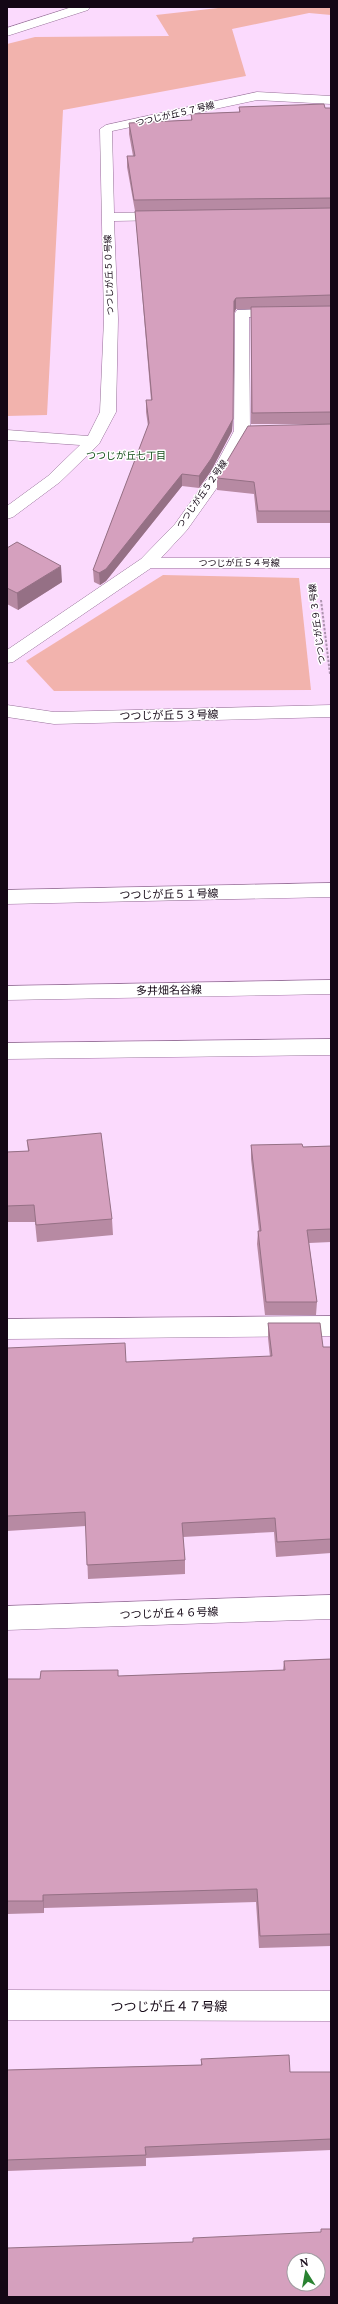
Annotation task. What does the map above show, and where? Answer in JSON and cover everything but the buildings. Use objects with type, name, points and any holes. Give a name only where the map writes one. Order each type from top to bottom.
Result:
[{"type":"street","points":[[7,32],[84,7]]},
{"type":"street","name":"つつじが丘５７号線","points":[[107,217],[106,130],[257,96],[331,100]]},
{"type":"street","points":[[107,217],[176,216]]},
{"type":"street","name":"つつじが丘５０号線","points":[[7,514],[54,479],[93,442],[108,412],[111,319],[107,217]]},
{"type":"street","name":"つつじが丘５２号線","points":[[7,658],[147,563],[180,527],[249,431],[242,313],[331,312]]},
{"type":"street","points":[[7,435],[93,442]]},
{"type":"street","name":"つつじが丘５４号線","points":[[147,563],[324,563]]},
{"type":"street","name":"つつじが丘５３号線","points":[[7,710],[54,718],[331,711]]},
{"type":"street","name":"つつじが丘５１号線","points":[[7,897],[331,890]]},
{"type":"street","name":"多井畑名谷線","points":[[7,993],[331,987]]},
{"type":"street","points":[[7,1051],[331,1047]]},
{"type":"street","points":[[7,1329],[331,1326]]},
{"type":"street","name":"つつじが丘４６号線","points":[[7,1618],[331,1607]]},
{"type":"street","name":"つつじが丘４７号線","points":[[7,2005],[331,2006]]},
{"type":"path","name":"つつじが丘９３号線","points":[[324,563],[330,677]]},
{"type":"shaded area","points":[[227,7],[331,7],[331,15],[309,13],[232,29],[246,76],[63,110],[47,415],[7,416],[7,44],[35,37],[169,36],[156,15]]},
{"type":"shaded area","points":[[163,575],[299,578],[311,690],[54,691],[26,661]]},
{"type":"district","name":"つつじが丘七丁目","points":[[126,455]]}]
